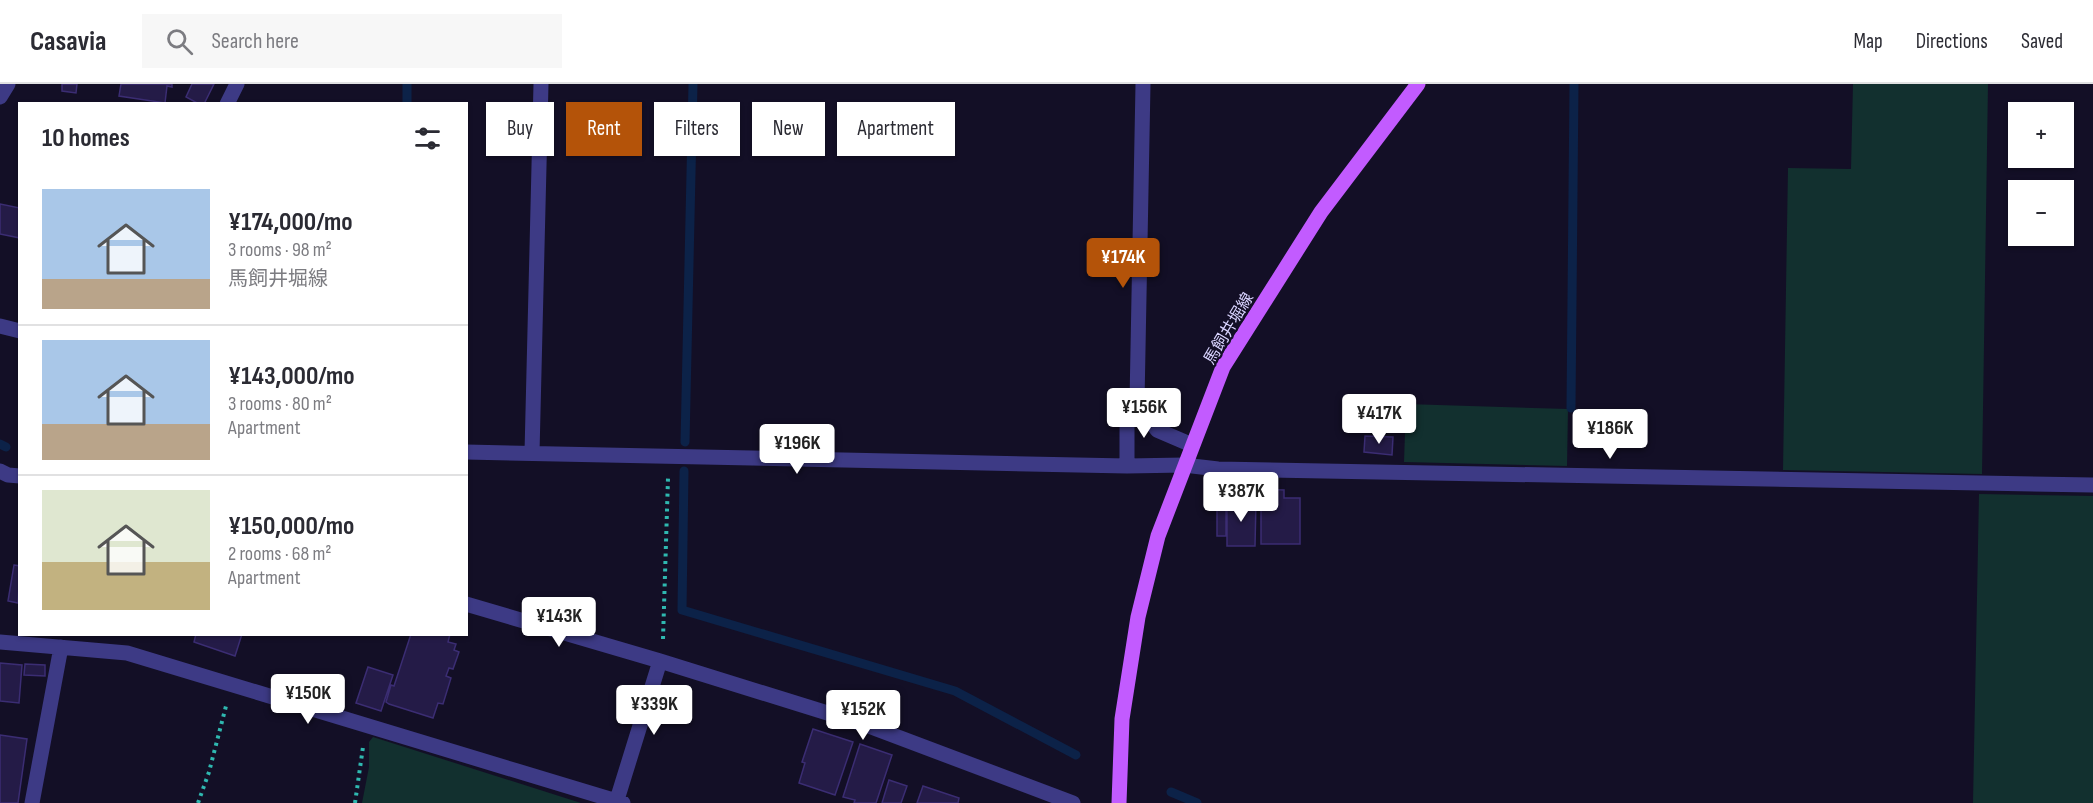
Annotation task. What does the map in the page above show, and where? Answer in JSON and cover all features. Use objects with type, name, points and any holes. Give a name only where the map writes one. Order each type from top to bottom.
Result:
[{"type":"main road","name":"馬飼井堀線","points":[[1119,803],[1122,719],[1138,616],[1158,536],[1223,367],[1321,212],[1418,84]]},
{"type":"street","points":[[0,97],[8,84]]},
{"type":"street","points":[[228,102],[237,84]]},
{"type":"street","points":[[532,453],[541,84]]},
{"type":"street","points":[[1143,84],[1137,402],[1157,430],[1192,446]]},
{"type":"street","points":[[0,326],[18,330]]},
{"type":"street","points":[[1127,466],[1127,410],[1137,402]]},
{"type":"street","points":[[468,452],[1127,466],[1184,465],[1230,470],[2093,485]]},
{"type":"street","points":[[0,471],[18,476]]},
{"type":"street","points":[[468,605],[661,661],[866,725],[1073,803]]},
{"type":"street","points":[[0,642],[63,643],[127,653],[618,802],[661,661]]},
{"type":"street","points":[[32,803],[63,643]]},
{"type":"path","points":[[661,661],[668,456]]},
{"type":"path","points":[[198,803],[209,772],[231,685]]},
{"type":"path","points":[[355,803],[365,725]]},
{"type":"green space","points":[[1853,84],[1988,84],[1982,474],[1783,470],[1788,168],[1851,169]]},
{"type":"green space","points":[[1406,404],[1568,409],[1567,466],[1404,462]]},
{"type":"green space","points":[[1979,494],[2093,496],[2093,803],[1973,803]]},
{"type":"green space","points":[[373,737],[581,803],[362,803],[369,767],[369,742]]},
{"type":"building","points":[[62,84],[77,84],[76,93],[62,91]]},
{"type":"building","points":[[121,84],[172,84],[172,87],[167,86],[165,102],[119,96]]},
{"type":"building","points":[[192,84],[214,84],[205,102],[195,102],[186,97]]},
{"type":"building","points":[[0,204],[18,208],[18,238],[0,234]]},
{"type":"building","points":[[1365,436],[1393,437],[1392,455],[1364,452]]},
{"type":"building","points":[[1261,489],[1284,490],[1284,498],[1300,498],[1300,544],[1261,544]]},
{"type":"building","points":[[1227,501],[1256,501],[1255,546],[1227,546]]},
{"type":"building","points":[[1217,502],[1226,502],[1226,536],[1217,536]]},
{"type":"building","points":[[14,565],[18,566],[18,603],[8,601]]},
{"type":"building","points":[[196,636],[241,636],[235,656],[194,642]]},
{"type":"building","points":[[410,636],[450,636],[448,642],[456,644],[454,650],[459,652],[453,669],[449,668],[446,676],[451,678],[443,704],[438,703],[433,718],[386,702],[391,685],[394,686]]},
{"type":"building","points":[[0,663],[22,665],[19,703],[0,701]]},
{"type":"building","points":[[25,664],[45,665],[45,676],[24,675]]},
{"type":"building","points":[[368,667],[393,675],[381,711],[356,703]]},
{"type":"building","points":[[813,729],[853,742],[835,795],[799,783],[805,763],[802,762]]},
{"type":"building","points":[[0,735],[27,739],[18,803],[0,803]]},
{"type":"building","points":[[860,744],[892,755],[876,803],[854,803],[855,800],[843,797]]},
{"type":"building","points":[[889,780],[907,786],[901,803],[882,803]]},
{"type":"building","points":[[923,786],[959,798],[958,803],[917,803]]},
{"type":"waterway","points":[[407,84],[407,102]]},
{"type":"waterway","points":[[685,442],[693,84]]},
{"type":"waterway","points":[[1571,408],[1574,84]]},
{"type":"waterway","points":[[0,444],[6,447]]},
{"type":"waterway","points":[[684,471],[682,610],[955,691],[1076,755]]},
{"type":"waterway","points":[[1171,792],[1197,803]]}]
